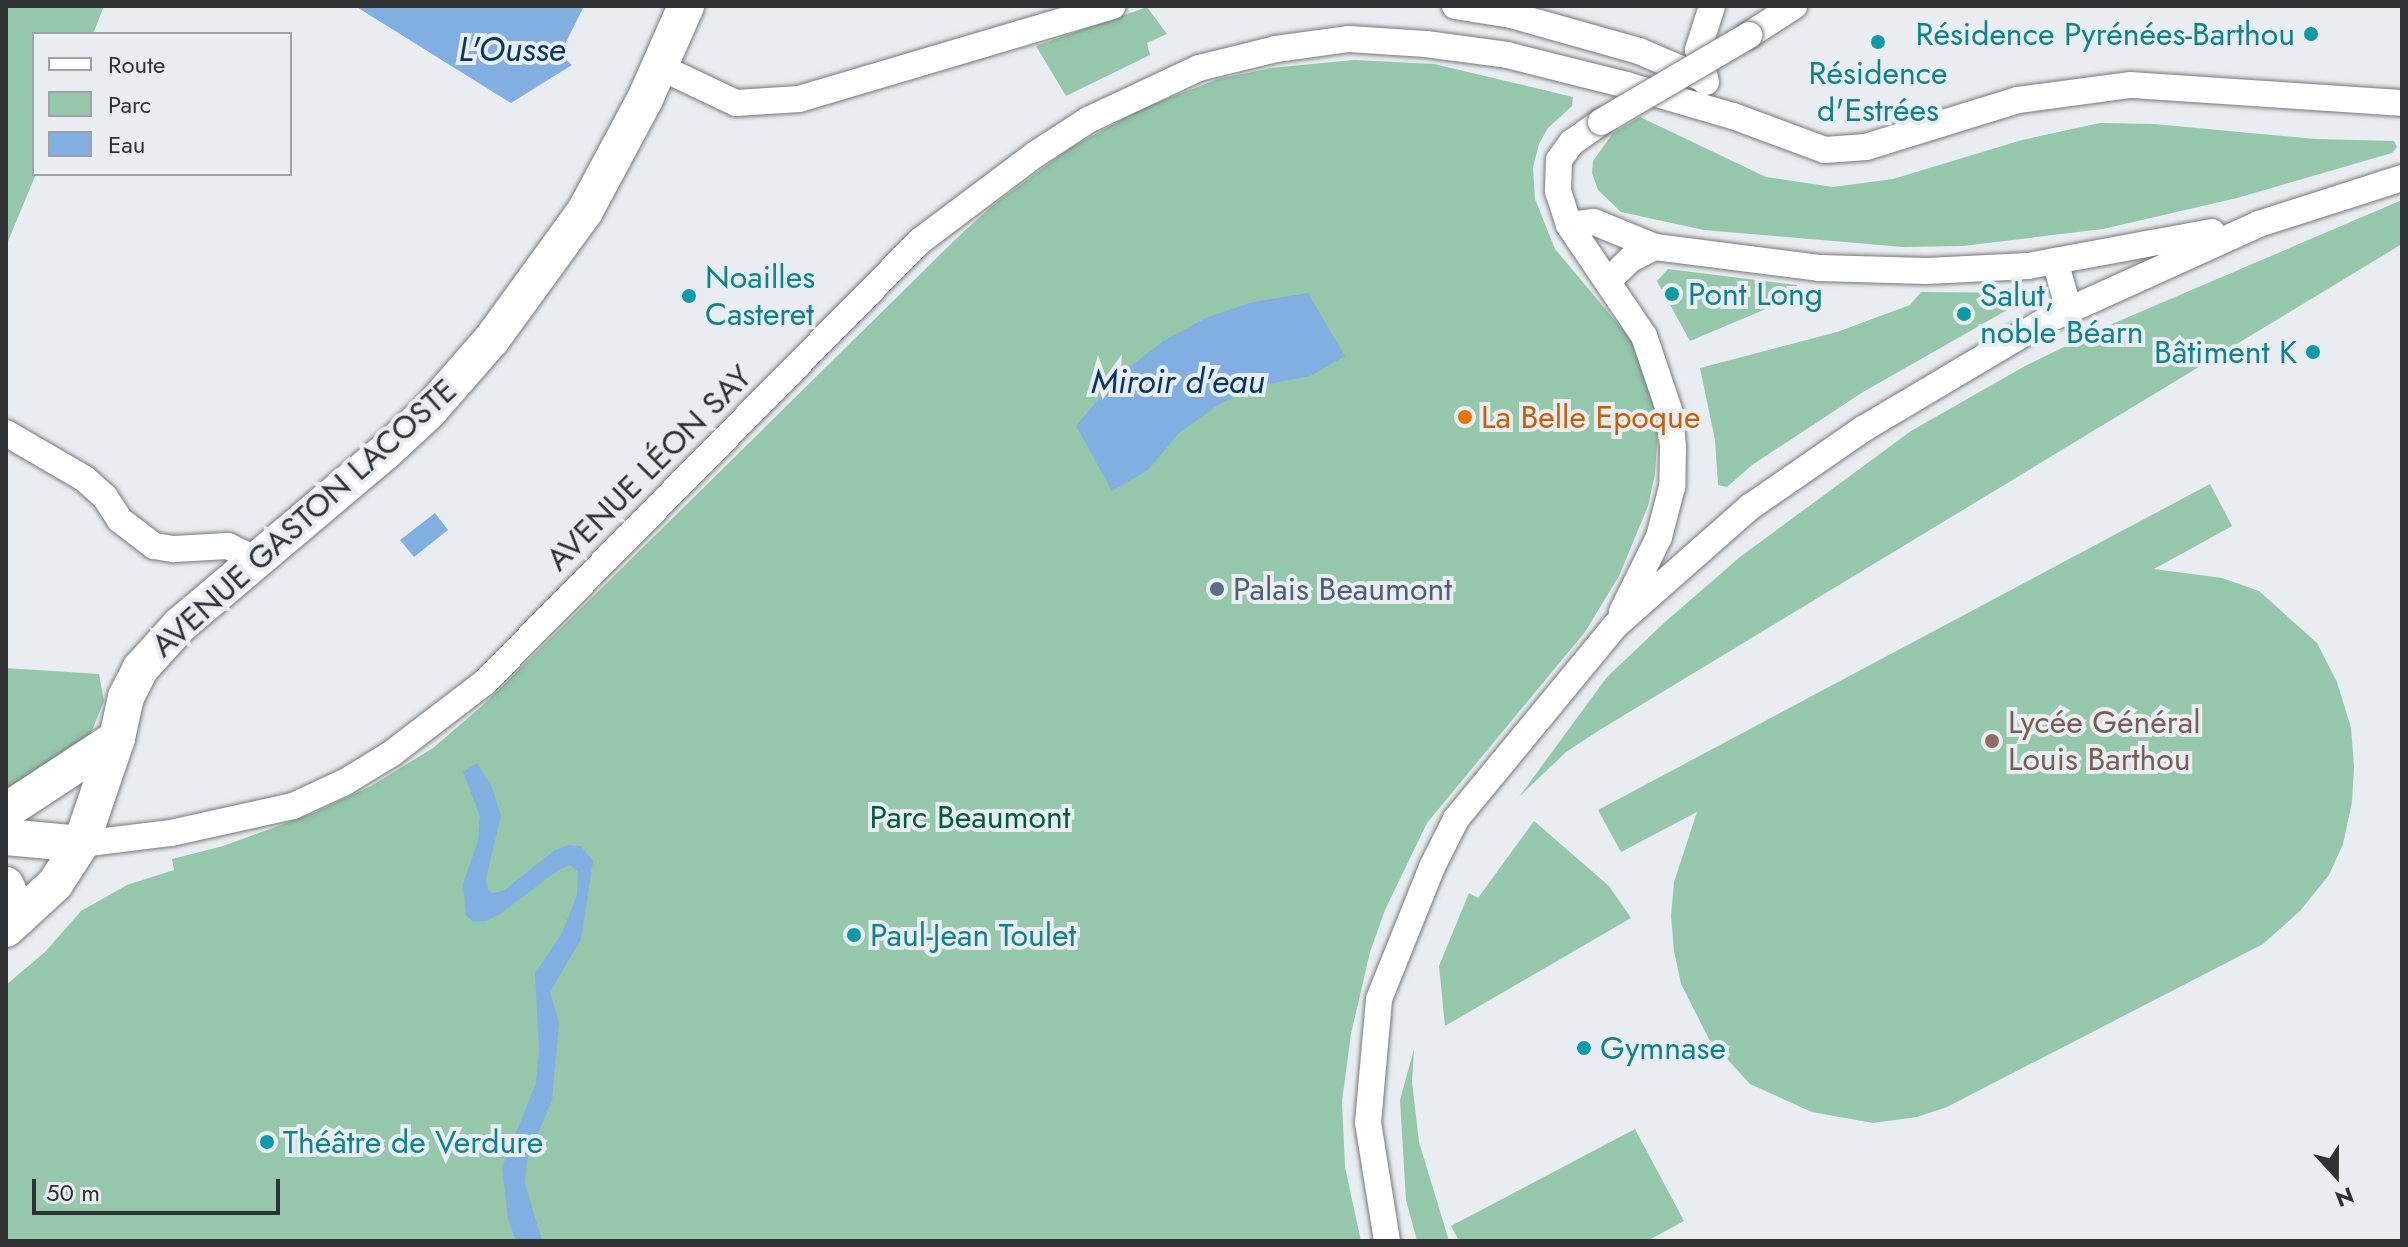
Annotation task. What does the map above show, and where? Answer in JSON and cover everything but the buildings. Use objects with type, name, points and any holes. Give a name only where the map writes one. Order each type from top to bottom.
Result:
[{"type":"main road","name":"AVENUE GASTON LACOSTE","points":[[10,911],[55,884],[81,844],[117,738],[126,697],[141,668],[180,625],[259,561],[408,431],[492,339],[585,211],[660,67],[686,6]]},
{"type":"main road","points":[[6,811],[117,738]]},
{"type":"main road","points":[[6,837],[81,844]]},
{"type":"street","points":[[660,67],[736,103],[799,99],[1112,6]]},
{"type":"street","points":[[1455,6],[1511,15],[1639,51],[1702,78],[1733,116]]},
{"type":"street","points":[[1702,78],[1698,50],[1712,6]]},
{"type":"street","points":[[1615,626],[1659,537],[1672,487],[1670,413],[1644,336],[1569,225],[1556,177],[1559,160],[1572,142],[1601,122],[1794,6]]},
{"type":"street","name":"AVENUE LÉON SAY","points":[[81,844],[171,833],[293,806],[345,782],[441,720],[484,683],[920,241],[1036,154],[1139,93],[1199,68],[1276,49],[1349,39],[1507,55],[1733,116],[1817,150],[1841,151],[1866,147],[2018,100],[2131,85],[2402,103]]},
{"type":"street","points":[[1387,1241],[1368,1123],[1379,999],[1432,867],[1456,819],[1615,626],[1762,499],[1863,429],[2069,310],[2259,224],[2402,178]]},
{"type":"street","points":[[1569,225],[1594,222],[1655,247],[1819,268],[1927,271],[2055,261],[2259,224]]},
{"type":"street","points":[[1609,280],[1631,259],[1655,247]]},
{"type":"street","points":[[2055,261],[2069,310]]},
{"type":"street","points":[[6,433],[85,479],[105,497],[120,520],[154,546],[174,549],[228,546],[259,561]]},
{"type":"green space","points":[[6,6],[104,6],[94,32],[32,32],[32,176],[35,176],[6,246]]},
{"type":"green space","points":[[1147,7],[1167,34],[1147,43],[1150,55],[1066,96],[1036,46]]},
{"type":"green space","name":"Parc Beaumont","points":[[1354,60],[1434,64],[1573,97],[1572,106],[1548,128],[1539,144],[1533,167],[1535,199],[1555,249],[1633,342],[1653,397],[1658,430],[1655,474],[1648,506],[1619,576],[1585,632],[1427,823],[1385,910],[1370,952],[1351,1034],[1342,1101],[1345,1167],[1361,1241],[6,1241],[6,985],[45,952],[81,911],[127,885],[174,870],[172,859],[223,846],[316,812],[371,786],[433,748],[483,705],[959,236],[992,206],[1070,148],[1141,109],[1218,79],[1271,68]]},
{"type":"green space","points":[[1640,117],[1766,177],[1833,187],[1893,179],[2022,140],[2100,123],[2154,124],[2316,139],[2394,141],[2397,147],[2392,153],[2237,198],[2103,229],[1963,246],[1903,247],[1704,230],[1621,212],[1598,190],[1592,173],[1593,161],[1613,133]]},
{"type":"green space","points":[[2402,200],[2402,244],[1598,731],[1566,752],[1519,797],[1607,677],[1665,622],[1740,557],[1911,431],[2025,366],[2105,327]]},
{"type":"green space","points":[[1668,269],[1797,285],[1799,295],[1690,341],[1657,281]]},
{"type":"green space","points":[[1921,292],[2028,293],[2023,301],[1863,392],[1752,465],[1727,487],[1718,485],[1715,440],[1700,368],[1837,332],[1910,305]]},
{"type":"green space","points":[[2210,484],[2232,526],[2154,569],[2222,578],[2259,591],[2317,643],[2337,682],[2351,728],[2354,766],[2352,802],[2343,844],[2329,875],[2300,911],[2263,944],[1947,1107],[1917,1117],[1873,1123],[1812,1112],[1750,1084],[1709,1039],[1681,984],[1674,951],[1671,916],[1674,882],[1697,812],[1621,852],[1598,810]]},
{"type":"green space","points":[[6,668],[99,674],[104,701],[87,743],[6,790]]},
{"type":"green space","points":[[1534,821],[1609,886],[1631,918],[1445,1026],[1439,966],[1469,893],[1478,898]]},
{"type":"green space","points":[[1414,1049],[1412,1082],[1419,1142],[1449,1241],[1417,1241],[1406,1200],[1400,1100]]},
{"type":"green space","points":[[1635,1129],[1684,1221],[1647,1241],[1459,1241],[1451,1226]]},
{"type":"water","name":"L'Ousse","points":[[355,6],[584,6],[560,54],[572,65],[511,103]]},
{"type":"water","name":"Miroir d'eau","points":[[1308,293],[1345,356],[1310,376],[1263,385],[1221,403],[1179,433],[1148,470],[1112,491],[1076,426],[1117,377],[1163,341],[1208,317],[1253,302]]},
{"type":"water","points":[[435,513],[448,530],[414,557],[400,540]]},
{"type":"water","points":[[477,763],[492,787],[501,816],[486,878],[488,890],[492,893],[503,891],[555,850],[568,845],[581,846],[593,861],[581,939],[550,992],[559,1023],[552,1100],[527,1160],[525,1183],[542,1241],[516,1241],[508,1219],[502,1167],[536,1083],[539,1050],[535,973],[562,933],[577,895],[578,872],[570,865],[557,871],[486,921],[473,922],[466,915],[463,884],[478,841],[480,816],[463,772]]},
{"type":"place","name":"Résidence Pyrénées-Barthou","points":[[2311,34]]},
{"type":"place","name":"Résidence d'Estrées","points":[[1878,42]]},
{"type":"place","name":"Pont Long","points":[[1672,294]]},
{"type":"place","name":"Noailles Casteret","points":[[689,296]]},
{"type":"place","name":"Salut, noble Béarn","points":[[1964,314]]},
{"type":"place","name":"Bâtiment K","points":[[2313,352]]},
{"type":"place","name":"La Belle Epoque","points":[[1465,417]]},
{"type":"place","name":"Palais Beaumont","points":[[1217,589]]},
{"type":"place","name":"Lycée Général Louis Barthou","points":[[1992,741]]},
{"type":"place","name":"Paul-Jean Toulet","points":[[854,935]]},
{"type":"place","name":"Gymnase","points":[[1584,1048]]},
{"type":"place","name":"Théâtre de Verdure","points":[[267,1142]]}]
